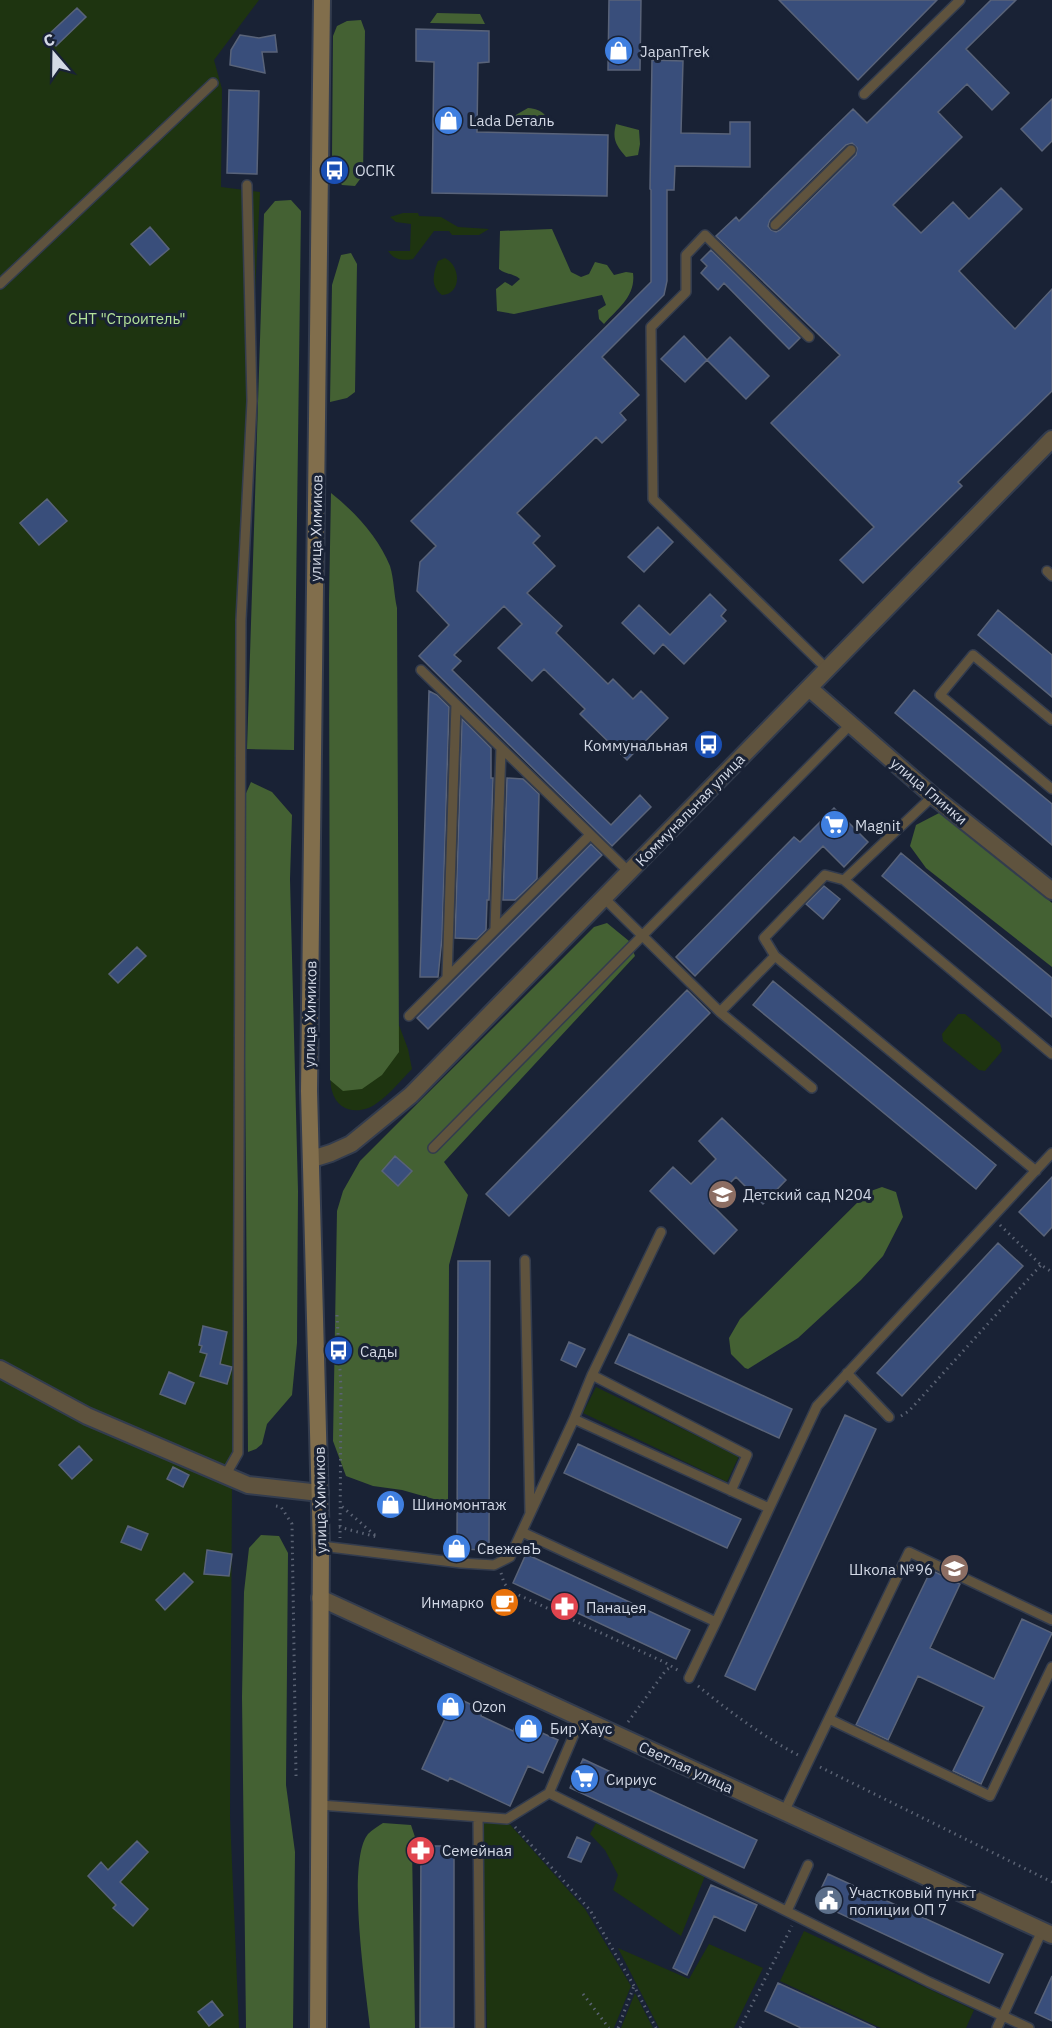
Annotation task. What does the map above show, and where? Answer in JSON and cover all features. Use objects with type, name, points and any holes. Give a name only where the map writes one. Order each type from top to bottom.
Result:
[{"type":"main road","name":"улица Химиков","points":[[318,2028],[321,1546],[309,1067],[322,0]]},
{"type":"street","name":"Коммунальная улица","points":[[312,1159],[351,1144],[411,1095],[1052,440]]},
{"type":"street","name":"улица Глинки","points":[[809,688],[933,796],[1052,891]]},
{"type":"street","points":[[0,1369],[87,1416],[248,1485],[320,1493]]},
{"type":"street","name":"Светлая улица","points":[[320,1598],[1047,1933]]},
{"type":"lane","points":[[864,94],[960,0]]},
{"type":"lane","points":[[0,284],[213,83]]},
{"type":"lane","points":[[775,225],[851,150]]},
{"type":"lane","points":[[225,1476],[238,1453],[241,620],[252,401],[248,186]]},
{"type":"lane","points":[[809,337],[705,235],[686,255],[686,292],[651,327],[652,499],[827,669]]},
{"type":"lane","points":[[1052,720],[973,655],[940,695],[1052,789]]},
{"type":"lane","points":[[421,670],[629,872]]},
{"type":"lane","points":[[447,978],[456,704]]},
{"type":"lane","points":[[433,1148],[851,724]]},
{"type":"lane","points":[[495,930],[501,748]]},
{"type":"lane","points":[[844,880],[933,796]]},
{"type":"lane","points":[[409,1016],[590,834]]},
{"type":"lane","points":[[1036,1171],[775,956],[764,938],[825,875],[844,880],[1052,1054]]},
{"type":"lane","points":[[604,898],[720,1012],[812,1088]]},
{"type":"lane","points":[[720,1012],[775,956]]},
{"type":"lane","points":[[689,1678],[817,1406],[1052,1153]]},
{"type":"lane","points":[[321,1546],[461,1563],[497,1563],[510,1557],[592,1375],[661,1232]]},
{"type":"lane","points":[[525,1260],[530,1515]]},
{"type":"lane","points":[[847,1373],[889,1417]]},
{"type":"lane","points":[[592,1375],[747,1455],[731,1491]]},
{"type":"lane","points":[[574,1419],[769,1508]]},
{"type":"lane","points":[[522,1532],[716,1622]]},
{"type":"lane","points":[[784,1812],[909,1552],[1052,1620]]},
{"type":"lane","points":[[829,1719],[990,1796],[1052,1667]]},
{"type":"lane","points":[[320,1805],[507,1819],[549,1793],[581,1718]]},
{"type":"lane","points":[[549,1793],[796,1916],[1029,2028]]},
{"type":"lane","points":[[478,1817],[480,2028]]},
{"type":"lane","points":[[787,1911],[808,1865]]},
{"type":"lane","points":[[997,2028],[1047,1933]]},
{"type":"path","points":[[992,1218],[1041,1265],[1052,1272]]},
{"type":"path","points":[[889,1417],[895,1419],[909,1411],[1041,1265]]},
{"type":"path","points":[[337,1315],[341,1388],[339,1504],[341,1549]]},
{"type":"path","points":[[339,1504],[377,1537],[339,1527]]},
{"type":"path","points":[[271,1505],[281,1507],[292,1524],[296,1776]]},
{"type":"path","points":[[497,1563],[504,1583],[510,1591],[671,1666],[724,1708],[775,1743],[1052,1882]]},
{"type":"path","points":[[618,1735],[671,1666]]},
{"type":"path","points":[[507,1819],[590,1910],[656,2028]]},
{"type":"path","points":[[740,2028],[796,1916]]},
{"type":"path","points":[[618,2028],[634,1986]]},
{"type":"path","points":[[584,1994],[609,2028]]},
{"type":"green space","name":"СНТ \"Строитель\"","points":[[0,0],[259,0],[214,60],[222,89],[221,187],[260,192],[237,660],[230,1816],[239,2028],[0,2028]]},
{"type":"green space","points":[[437,13],[480,14],[485,24],[430,23]]},
{"type":"green space","points":[[361,20],[365,31],[363,175],[355,186],[342,185],[335,176],[332,156],[333,36],[337,26],[347,21]]},
{"type":"green space","points":[[528,108],[544,114],[551,129],[512,127],[514,116]]},
{"type":"green space","points":[[616,124],[639,130],[638,155],[626,157],[620,149],[615,138]]},
{"type":"green space","points":[[291,200],[301,211],[294,750],[247,749],[264,214],[275,201]]},
{"type":"green space","points":[[403,213],[441,217],[458,227],[489,229],[479,235],[452,235],[449,231],[434,231],[413,259],[399,259],[388,251],[410,251],[411,224],[396,222],[390,217]]},
{"type":"green space","points":[[552,229],[571,272],[581,277],[589,274],[595,262],[607,265],[614,275],[633,273],[629,295],[604,324],[599,319],[598,310],[606,305],[602,295],[514,314],[497,311],[496,289],[505,282],[512,286],[520,279],[499,269],[500,231]]},
{"type":"green space","points":[[351,253],[357,264],[355,392],[347,398],[330,402],[332,285],[341,255]]},
{"type":"green space","points":[[445,258],[454,267],[457,279],[453,290],[442,295],[434,284],[434,275],[438,261]]},
{"type":"green space","points":[[331,493],[357,517],[379,545],[390,566],[397,608],[399,1052],[382,1075],[362,1089],[343,1091],[330,1080],[329,600]]},
{"type":"green space","points":[[251,782],[272,792],[292,815],[290,879],[298,1191],[297,1343],[292,1395],[267,1424],[262,1444],[248,1452],[243,800]]},
{"type":"green space","points":[[941,812],[1052,903],[1052,967],[926,868],[910,846],[916,825]]},
{"type":"green space","points":[[607,923],[629,941],[635,956],[444,1162],[468,1195],[449,1265],[448,1503],[402,1490],[373,1486],[346,1476],[333,1441],[337,1211],[343,1191],[360,1161],[594,927]]},
{"type":"green space","points":[[958,1014],[965,1014],[1000,1043],[1002,1051],[985,1071],[979,1070],[943,1041],[942,1034]]},
{"type":"green space","points":[[397,1020],[408,1049],[412,1069],[371,1107],[357,1110],[345,1108],[339,1104],[331,1089],[330,1072]]},
{"type":"green space","points":[[882,1187],[896,1192],[903,1217],[883,1256],[861,1280],[798,1338],[748,1369],[745,1368],[731,1354],[729,1338],[740,1319],[868,1192]]},
{"type":"green space","points":[[596,1387],[739,1456],[727,1482],[583,1413]]},
{"type":"green space","points":[[261,1535],[279,1536],[288,1553],[286,1785],[295,1852],[293,2028],[246,2028],[242,1697],[244,1592],[249,1548]]},
{"type":"green space","points":[[482,1821],[507,1821],[585,1909],[631,1986],[614,2028],[487,2028]]},
{"type":"green space","points":[[383,1823],[411,1825],[415,1837],[412,1847],[415,2028],[370,2028],[359,1927],[358,1870],[368,1834]]},
{"type":"green space","points":[[596,1823],[705,1876],[681,1936],[613,1890],[618,1875],[605,1850],[590,1834]]},
{"type":"green space","points":[[804,1931],[974,2010],[966,2028],[881,2028],[780,1981]]},
{"type":"green space","points":[[709,1944],[763,1968],[734,2028],[659,2028],[618,1948],[689,1979]]},
{"type":"green space","points":[[635,1993],[653,2028],[621,2028]]},
{"type":"building","points":[[609,0],[641,0],[640,70],[608,70]]},
{"type":"building","points":[[779,0],[937,0],[858,80]]},
{"type":"building","points":[[991,0],[1016,0],[966,49],[1009,93],[992,110],[967,84],[938,112],[962,137],[893,205],[921,233],[953,202],[969,219],[1001,188],[1022,209],[959,271],[1015,329],[1052,289],[1052,391],[958,482],[962,486],[863,583],[840,560],[874,527],[771,423],[840,355],[716,236],[736,217],[739,221],[853,109],[867,123]],"holes":[[[852,143],[857,148],[856,155],[780,230],[776,232],[771,230],[768,226],[770,220],[846,145]]]},
{"type":"building","points":[[77,8],[86,17],[56,46],[47,36]]},
{"type":"building","points":[[416,29],[489,31],[489,62],[478,63],[477,132],[608,135],[607,196],[432,193],[434,62],[416,61]]},
{"type":"building","points":[[240,35],[259,38],[275,35],[277,52],[262,52],[265,73],[230,65],[231,50]]},
{"type":"building","points":[[652,60],[683,61],[681,133],[730,134],[730,122],[750,122],[750,167],[675,166],[674,190],[667,190],[667,281],[664,295],[602,357],[639,395],[620,413],[626,420],[602,443],[596,437],[517,513],[540,536],[533,543],[555,566],[527,593],[562,626],[556,633],[608,684],[613,679],[633,699],[641,691],[668,718],[627,760],[580,714],[585,709],[544,669],[532,681],[498,648],[522,624],[504,606],[454,655],[461,661],[452,670],[611,825],[640,795],[651,807],[612,846],[419,656],[449,625],[417,591],[420,562],[436,546],[411,521],[651,282]]},
{"type":"building","points":[[229,90],[259,91],[257,174],[227,173]]},
{"type":"building","points":[[1052,99],[1052,141],[1042,151],[1021,129]]},
{"type":"building","points":[[150,227],[169,249],[150,265],[131,244]]},
{"type":"building","points":[[711,250],[800,338],[789,349],[724,283],[718,290],[701,273],[707,266],[701,260]]},
{"type":"building","points":[[684,336],[707,360],[685,382],[661,359]]},
{"type":"building","points":[[730,337],[769,376],[746,399],[707,360]]},
{"type":"building","points":[[47,499],[67,521],[39,545],[20,523]]},
{"type":"building","points":[[658,527],[673,542],[644,572],[628,557]]},
{"type":"building","points":[[710,594],[726,610],[721,616],[726,621],[684,664],[663,644],[654,654],[622,623],[639,605],[670,635]]},
{"type":"building","points":[[998,610],[1052,655],[1052,697],[978,635]]},
{"type":"building","points":[[914,690],[1052,804],[1052,845],[895,713]]},
{"type":"building","points":[[429,691],[437,695],[449,707],[442,938],[438,977],[420,977]]},
{"type":"building","points":[[462,719],[491,748],[491,778],[493,778],[489,900],[487,900],[486,930],[477,939],[455,938]]},
{"type":"building","points":[[507,778],[523,779],[539,794],[537,879],[515,900],[503,900]]},
{"type":"building","points":[[834,808],[868,842],[844,867],[823,846],[695,976],[676,957],[794,837],[800,842]]},
{"type":"building","points":[[591,844],[602,855],[428,1029],[417,1018]]},
{"type":"building","points":[[901,853],[1052,978],[1052,1017],[882,876]]},
{"type":"building","points":[[824,886],[840,899],[823,919],[806,904]]},
{"type":"building","points":[[137,947],[146,956],[118,983],[109,974]]},
{"type":"building","points":[[773,981],[996,1165],[976,1189],[753,1005]]},
{"type":"building","points":[[687,990],[710,1013],[509,1216],[486,1194]]},
{"type":"building","points":[[722,1118],[786,1180],[763,1204],[736,1177],[710,1203],[737,1230],[714,1254],[650,1191],[673,1167],[691,1184],[716,1159],[699,1141]]},
{"type":"building","points":[[395,1156],[412,1171],[398,1186],[382,1171]]},
{"type":"building","points":[[1052,1177],[1052,1227],[1044,1236],[1019,1212]]},
{"type":"building","points":[[998,1243],[1023,1266],[902,1396],[877,1373]]},
{"type":"building","points":[[458,1261],[490,1261],[489,1550],[457,1549]]},
{"type":"building","points":[[203,1326],[227,1332],[220,1364],[232,1367],[227,1384],[200,1376],[207,1354],[200,1352],[202,1346],[199,1345]]},
{"type":"building","points":[[629,1334],[792,1409],[779,1438],[615,1363]]},
{"type":"building","points":[[569,1342],[585,1349],[576,1367],[561,1360]]},
{"type":"building","points":[[169,1372],[194,1383],[185,1404],[160,1394]]},
{"type":"building","points":[[845,1415],[876,1429],[755,1690],[725,1676]]},
{"type":"building","points":[[578,1444],[741,1519],[727,1548],[564,1473]]},
{"type":"building","points":[[79,1446],[92,1460],[72,1479],[59,1465]]},
{"type":"building","points":[[173,1467],[189,1475],[183,1487],[167,1479]]},
{"type":"building","name":"Шиномонтаж","points":[[384,1496],[399,1496],[399,1513],[384,1513]]},
{"type":"building","points":[[128,1526],[148,1534],[141,1550],[121,1542]]},
{"type":"building","points":[[207,1550],[232,1554],[229,1576],[204,1574]]},
{"type":"building","points":[[526,1554],[690,1630],[676,1659],[513,1583]]},
{"type":"building","points":[[931,1570],[960,1584],[930,1648],[994,1679],[1022,1619],[1052,1633],[981,1784],[953,1771],[984,1707],[918,1676],[888,1740],[856,1725]]},
{"type":"building","points":[[184,1573],[193,1582],[165,1610],[156,1600]]},
{"type":"building","points":[[455,1697],[483,1710],[481,1716],[513,1731],[517,1722],[558,1740],[543,1773],[528,1766],[510,1806],[450,1778],[448,1781],[422,1769]]},
{"type":"building","points":[[583,1759],[757,1840],[744,1868],[570,1788]]},
{"type":"building","points":[[577,1837],[590,1843],[581,1862],[568,1857]]},
{"type":"building","points":[[137,1841],[148,1852],[120,1882],[148,1909],[133,1926],[113,1908],[116,1905],[88,1876],[101,1862],[108,1870]]},
{"type":"building","points":[[421,1846],[454,1846],[454,2028],[420,2028]]},
{"type":"building","points":[[828,1874],[1003,1954],[989,1983],[815,1902]]},
{"type":"building","points":[[711,1885],[757,1905],[745,1931],[714,1916],[687,1975],[673,1968]]},
{"type":"building","points":[[1052,1976],[1052,2021],[1035,2013]]},
{"type":"building","points":[[778,1983],[876,2028],[801,2028],[765,2011]]},
{"type":"building","points":[[212,2001],[223,2015],[209,2026],[198,2012]]},
{"type":"place","name":"JapanTrek","points":[[619,51]]},
{"type":"place","name":"Lada Dеталь","points":[[448,120]]},
{"type":"place","name":"ОСПК","points":[[334,170]]},
{"type":"place","name":"Коммунальная","points":[[709,745]]},
{"type":"place","name":"Magnit","points":[[834,825]]},
{"type":"place","name":"Детский сад N204","points":[[722,1194]]},
{"type":"place","name":"Сады","points":[[339,1351]]},
{"type":"place","name":"Шиномонтаж","points":[[391,1504]]},
{"type":"place","name":"СвежевЪ","points":[[456,1548]]},
{"type":"place","name":"Школа №96","points":[[954,1569]]},
{"type":"place","name":"Инмарко","points":[[505,1602]]},
{"type":"place","name":"Панацея","points":[[565,1607]]},
{"type":"place","name":"Ozon","points":[[451,1706]]},
{"type":"place","name":"Бир Хаус","points":[[529,1728]]},
{"type":"place","name":"Сириус","points":[[585,1779]]},
{"type":"place","name":"Семейная","points":[[421,1850]]},
{"type":"place","name":"Участковый пункт полиции ОП 7","points":[[828,1901]]}]
